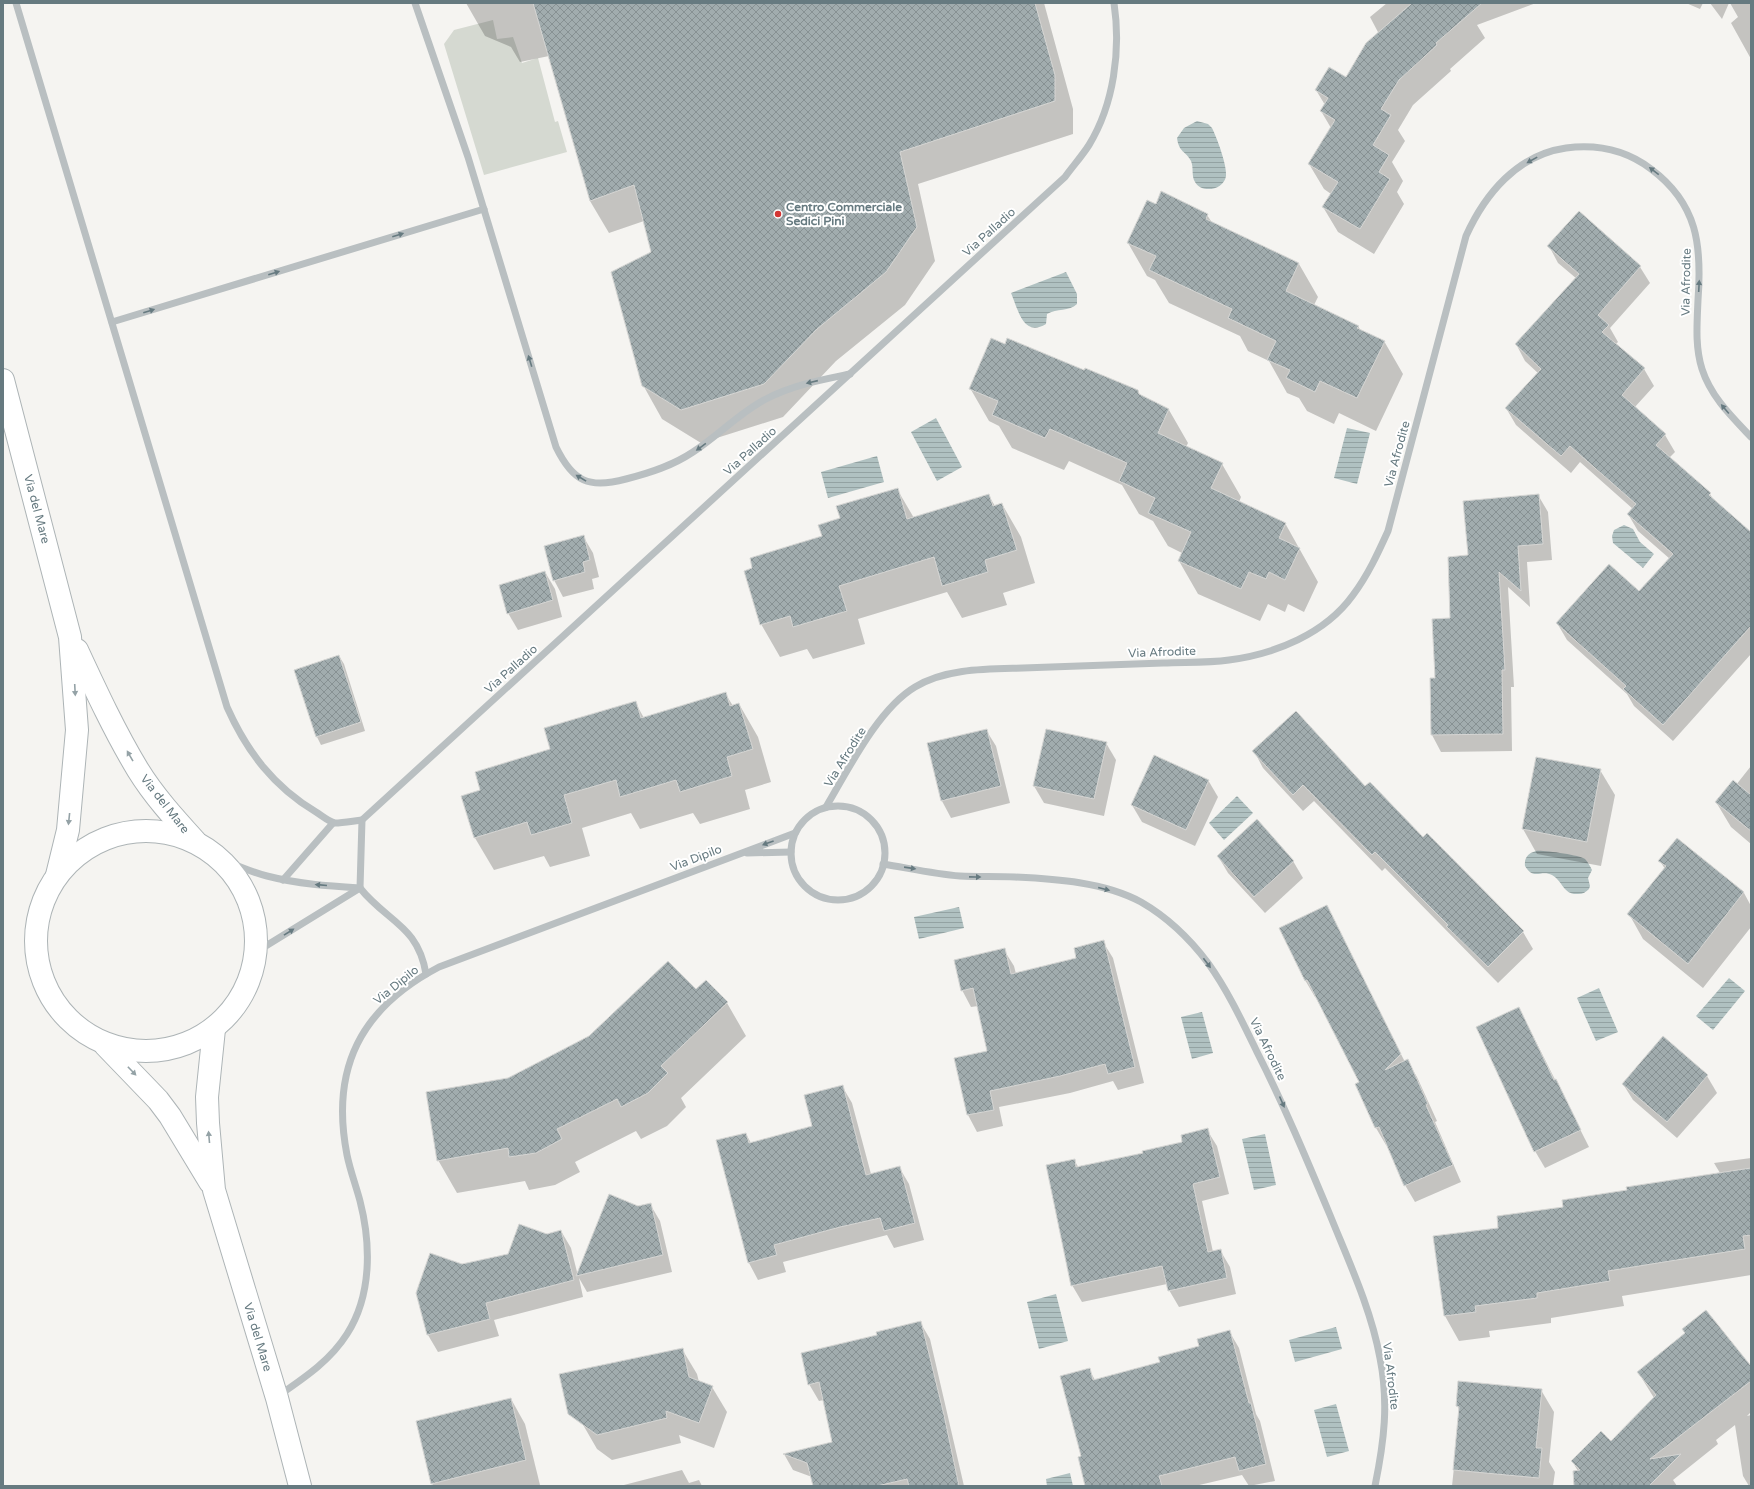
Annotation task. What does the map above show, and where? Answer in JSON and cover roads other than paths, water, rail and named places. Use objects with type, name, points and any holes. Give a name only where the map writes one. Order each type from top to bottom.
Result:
[{"type":"main road","name":"Via del Mare","points":[[3,380],[70,637],[77,730],[68,830],[57,875]]},
{"type":"main road","name":"Via del Mare","points":[[70,637],[99,698],[139,771],[175,819],[196,842]]},
{"type":"main road","points":[[159,831],[196,842],[221,859],[242,886],[255,918],[256,952],[249,982],[235,1007],[214,1029],[189,1043],[160,1051],[131,1051],[104,1044],[75,1026],[52,1002],[38,971],[35,937],[41,904],[57,875],[85,848],[121,833],[159,831]]},
{"type":"main road","name":"Via del Mare","points":[[214,1029],[207,1097],[208,1130],[214,1190],[276,1398],[300,1486]]},
{"type":"main road","name":"Via del Mare","points":[[104,1044],[146,1086],[162,1106],[190,1148],[214,1190]]},
{"type":"street","points":[[16,3],[219,686],[230,714],[243,740],[262,768],[286,792],[334,823],[362,820],[360,888],[369,899],[412,937],[424,959],[426,974]]},
{"type":"street","points":[[415,3],[466,150],[556,447],[566,466],[581,479],[597,485],[606,484],[664,468],[693,452],[734,420],[766,399],[803,384],[850,374]]},
{"type":"street","name":"Via Palladio","points":[[362,820],[1049,192],[1078,160],[1098,127],[1111,88],[1116,48],[1114,3]]},
{"type":"street","name":"Via Afrodite","points":[[826,808],[858,753],[883,717],[916,686],[939,676],[992,669],[1229,660],[1270,651],[1296,641],[1315,630],[1337,613],[1353,596],[1368,572],[1388,531],[1466,236],[1480,207],[1502,180],[1532,160],[1544,154],[1570,148],[1588,146],[1606,148],[1622,153],[1648,166],[1676,192],[1693,221],[1698,239],[1700,282],[1697,339],[1702,369],[1713,393],[1751,438]]},
{"type":"street","points":[[112,322],[484,208]]},
{"type":"street","points":[[841,806],[856,809],[869,817],[876,825],[884,846],[885,858],[881,871],[875,882],[865,891],[852,898],[837,900],[822,897],[810,890],[799,879],[792,866],[791,852],[795,833],[803,821],[814,813],[826,808],[841,806]]},
{"type":"street","points":[[283,880],[334,823]]},
{"type":"street","name":"Via Dipilo","points":[[276,1398],[313,1372],[331,1355],[348,1333],[358,1311],[366,1283],[368,1252],[360,1202],[347,1155],[343,1098],[346,1073],[358,1041],[371,1022],[392,999],[426,974],[453,962],[795,833]]},
{"type":"street","name":"Via Dipilo","points":[[741,853],[791,852]]},
{"type":"street","points":[[221,859],[251,871],[283,880],[320,886],[360,888]]},
{"type":"street","name":"Via Afrodite","points":[[883,864],[957,876],[1015,877],[1084,884],[1113,891],[1139,901],[1164,917],[1185,937],[1207,962],[1235,1007],[1278,1093],[1310,1167],[1367,1308],[1380,1359],[1385,1405],[1385,1429],[1376,1486]]},
{"type":"street","points":[[256,952],[360,888]]},
{"type":"place","name":"Centro Commerciale Sedici Pini","points":[[778,214]]}]
